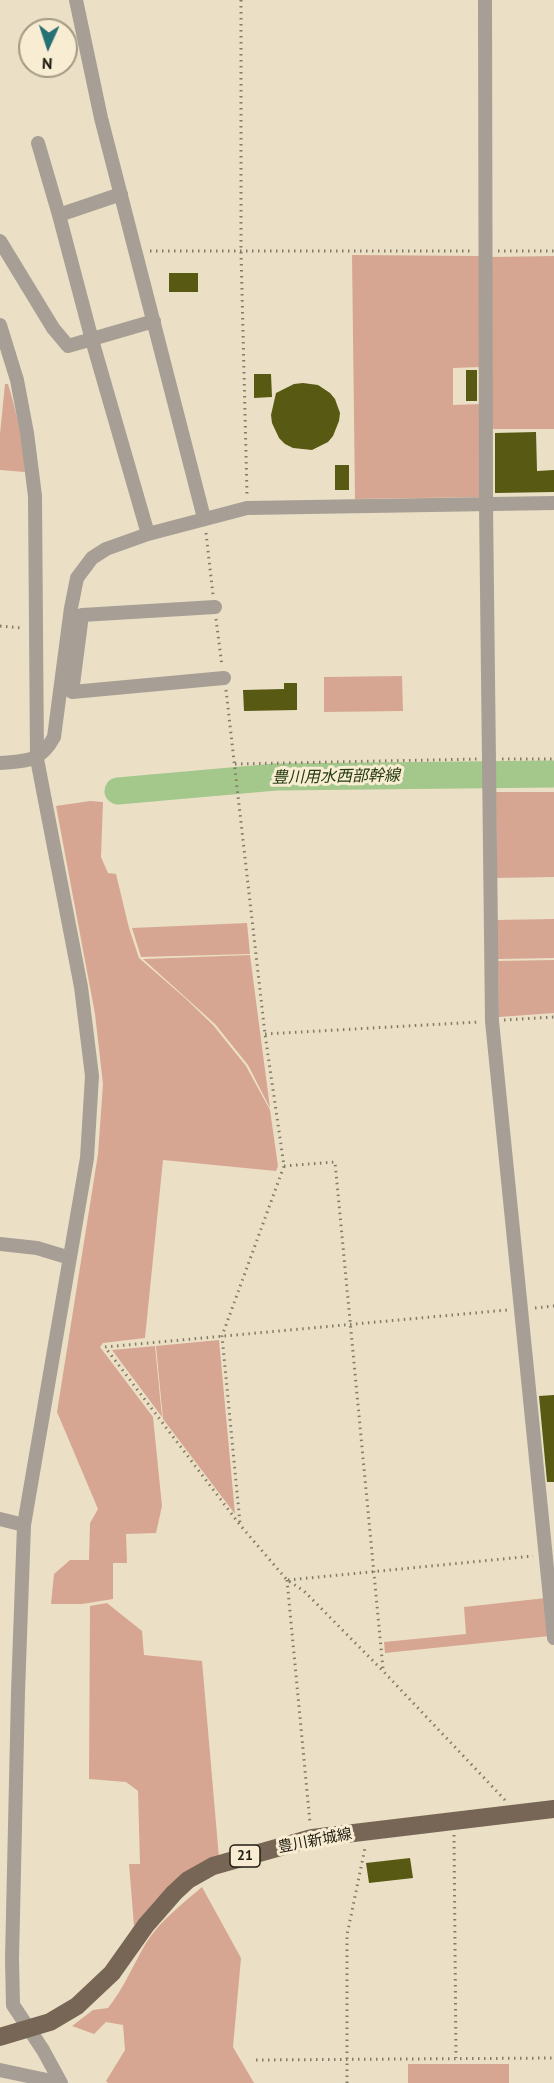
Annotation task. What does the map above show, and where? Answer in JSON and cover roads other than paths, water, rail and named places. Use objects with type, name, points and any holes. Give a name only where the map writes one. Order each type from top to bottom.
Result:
[{"type":"main road","name":"豊川新城線","points":[[0,2037],[50,2022],[77,2006],[112,1973],[160,1908],[188,1880],[213,1866],[312,1838],[554,1809]]},
{"type":"street","points":[[76,0],[101,118],[204,518]]},
{"type":"street","points":[[485,0],[486,504],[491,762],[492,1021],[554,1638]]},
{"type":"street","points":[[38,143],[148,534]]},
{"type":"street","points":[[59,215],[121,195]]},
{"type":"street","points":[[0,241],[53,328],[68,346],[154,321]]},
{"type":"street","points":[[0,325],[17,380],[36,496],[37,759],[81,987],[92,1076],[87,1158],[24,1525],[12,1959],[13,2006],[43,2050],[61,2083]]},
{"type":"street","points":[[0,763],[37,759],[49,747],[54,737],[71,608],[78,579],[93,558],[106,549],[148,534],[247,508],[554,503]]},
{"type":"street","points":[[214,607],[82,615],[72,692],[224,678]]},
{"type":"street","points":[[0,1244],[37,1248],[70,1258]]},
{"type":"street","points":[[0,1519],[24,1525]]},
{"type":"street","points":[[0,2070],[61,2083]]},
{"type":"waterway","name":"豊川用水西部幹線","points":[[118,791],[276,777],[554,774]]}]
